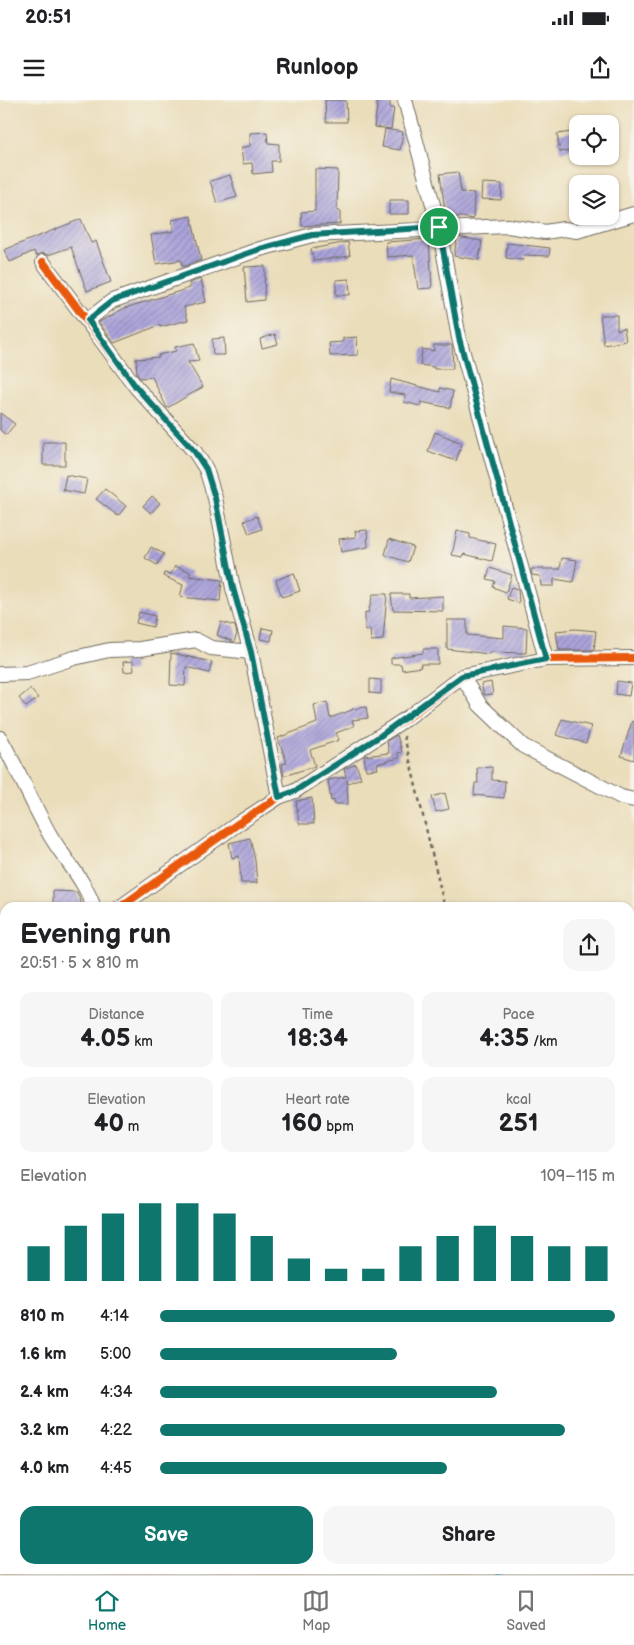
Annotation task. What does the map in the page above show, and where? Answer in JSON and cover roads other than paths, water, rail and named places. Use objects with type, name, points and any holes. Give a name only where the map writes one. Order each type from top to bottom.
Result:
[{"type":"street","points":[[405,100],[439,227],[459,338],[546,659]]},
{"type":"street","points":[[88,320],[112,301],[260,249],[312,235],[439,227],[508,226],[545,232],[564,229],[577,231],[634,214]]},
{"type":"street","points":[[44,262],[136,387],[202,461],[215,498],[233,588],[251,652],[279,797]]},
{"type":"street","points":[[0,674],[27,673],[74,658],[108,650],[140,649],[196,640],[211,648],[251,652]]},
{"type":"street","points":[[127,902],[279,797],[295,791],[401,722],[462,676],[546,659],[634,658]]},
{"type":"street","points":[[462,676],[480,705],[523,746],[621,797],[634,800]]},
{"type":"street","points":[[0,738],[22,776],[50,834],[89,892],[92,902]]}]
